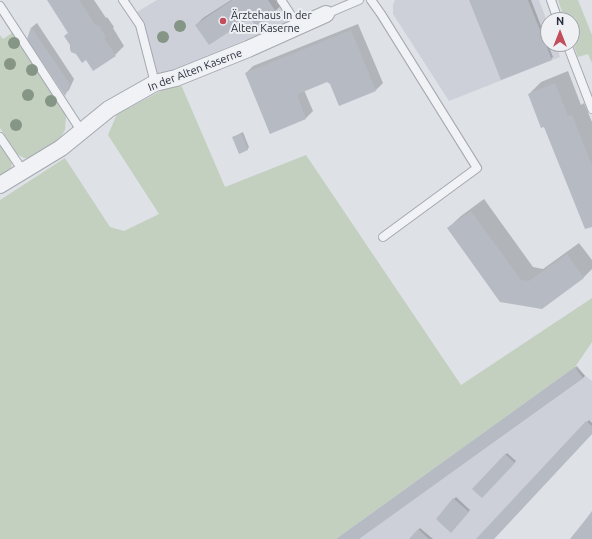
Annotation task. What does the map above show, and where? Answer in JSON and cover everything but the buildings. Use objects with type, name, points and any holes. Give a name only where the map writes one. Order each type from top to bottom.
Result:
[{"type":"street","name":"In der Alten Kaserne","points":[[0,185],[61,148],[109,109],[155,83],[190,73],[326,14]]},
{"type":"lane","points":[[123,0],[140,25],[155,83]]},
{"type":"lane","points":[[281,0],[299,27]]},
{"type":"lane","name":"In der Alten Kaserne","points":[[326,14],[358,0]]},
{"type":"lane","points":[[371,0],[477,168],[383,237]]},
{"type":"lane","points":[[551,0],[555,12]]},
{"type":"lane","points":[[0,6],[82,132]]},
{"type":"lane","points":[[570,52],[592,109]]},
{"type":"lane","points":[[0,137],[23,171]]},
{"type":"shaded area","points":[[157,0],[275,0],[288,16],[289,22],[156,77],[145,28],[137,12]]},
{"type":"shaded area","points":[[395,0],[539,0],[544,12],[540,12],[540,52],[558,52],[560,57],[449,101],[393,14],[393,5]]},
{"type":"shaded area","points":[[575,367],[592,381],[592,434],[494,539],[336,539]]},
{"type":"green space","points":[[558,0],[578,0],[592,35],[592,63],[588,54],[578,57],[576,52],[580,52],[580,12],[562,12]]},
{"type":"green space","points":[[12,33],[63,110],[66,117],[65,130],[59,140],[31,158],[24,158],[17,154],[0,128],[0,35],[3,39]]},
{"type":"green space","points":[[178,82],[182,87],[225,187],[306,155],[461,385],[592,298],[592,342],[575,367],[336,539],[0,539],[0,200],[65,158],[110,227],[124,231],[159,214],[108,135],[117,114]]},
{"type":"green space","points":[[0,145],[12,163],[11,171],[0,180]]},
{"type":"place","name":"Ärztehaus In der Alten Kaserne","points":[[223,21]]}]
